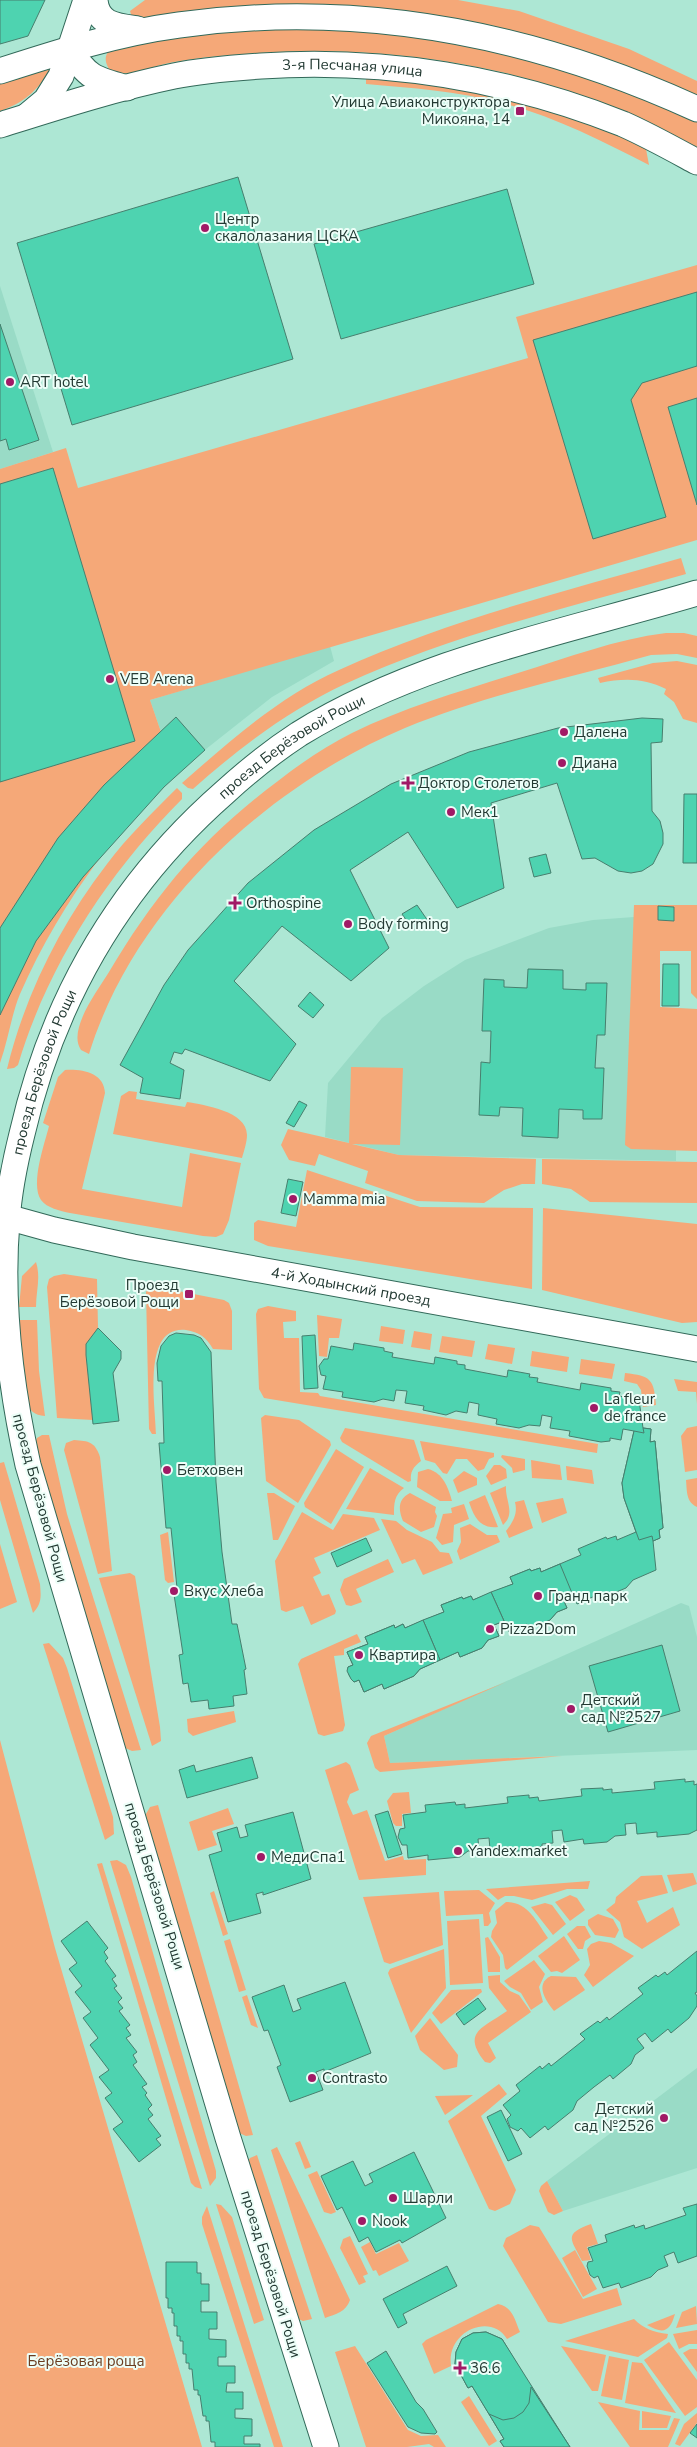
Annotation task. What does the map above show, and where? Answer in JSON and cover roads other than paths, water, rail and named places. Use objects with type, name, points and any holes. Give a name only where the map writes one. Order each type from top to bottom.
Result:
[{"type":"street","points":[[26,117],[46,100],[61,76],[86,0]]},
{"type":"street","points":[[94,0],[98,14],[104,22],[148,30]]},
{"type":"street","points":[[0,71],[69,49],[177,25],[255,17],[332,18],[411,24],[490,36],[567,57],[640,83],[697,109]]},
{"type":"street","points":[[69,49],[83,71],[102,81],[127,88]]},
{"type":"street","name":"3-я Песчаная улица","points":[[0,125],[175,76],[218,69],[332,64],[443,74],[507,87],[560,101],[624,125],[697,162]]},
{"type":"street","name":"проезд Берёзовой Рощи","points":[[326,2447],[228,2138],[28,1465],[15,1406],[7,1335],[4,1256],[12,1178],[28,1105],[49,1045],[82,970],[136,884],[171,842],[248,772],[299,734],[353,705],[466,659],[697,593]]},
{"type":"street","points":[[650,607],[675,607],[697,610]]},
{"type":"street","name":"4-й Ходынский проезд","points":[[7,1217],[132,1248],[697,1349]]},
{"type":"place","name":"Улица Авиаконструктора Микояна, 14","points":[[520,111]]},
{"type":"place","name":"Центр скалолазания ЦСКА","points":[[205,228]]},
{"type":"place","name":"ART hotel","points":[[10,382]]},
{"type":"place","name":"VEB Arena","points":[[110,679]]},
{"type":"place","name":"Далена","points":[[564,732]]},
{"type":"place","name":"Диана","points":[[562,763]]},
{"type":"place","name":"Доктор Столетов","points":[[408,783]]},
{"type":"place","name":"Мек1","points":[[451,812]]},
{"type":"place","name":"Orthospine","points":[[235,903]]},
{"type":"place","name":"Body forming","points":[[348,924]]},
{"type":"place","name":"Mamma mia","points":[[293,1199]]},
{"type":"place","name":"Проезд Берёзовой Рощи","points":[[189,1294]]},
{"type":"place","name":"La fleur de france","points":[[594,1408]]},
{"type":"place","name":"Бетховен","points":[[167,1470]]},
{"type":"place","name":"Вкус Хлеба","points":[[174,1591]]},
{"type":"place","name":"Гранд парк","points":[[538,1596]]},
{"type":"place","name":"Pizza2Dom","points":[[490,1629]]},
{"type":"place","name":"Квартира","points":[[359,1655]]},
{"type":"place","name":"Детский сад №2527","points":[[571,1709]]},
{"type":"place","name":"Yandex.market","points":[[458,1851]]},
{"type":"place","name":"МедиСпа1","points":[[261,1857]]},
{"type":"place","name":"Contrasto","points":[[312,2078]]},
{"type":"place","name":"Детский сад №2526","points":[[664,2118]]},
{"type":"place","name":"Шарли","points":[[393,2198]]},
{"type":"place","name":"Nook","points":[[362,2221]]},
{"type":"place","name":"36.6","points":[[460,2368]]},
{"type":"park label","name":"Берёзовая роща","points":[[86,2361]]}]
